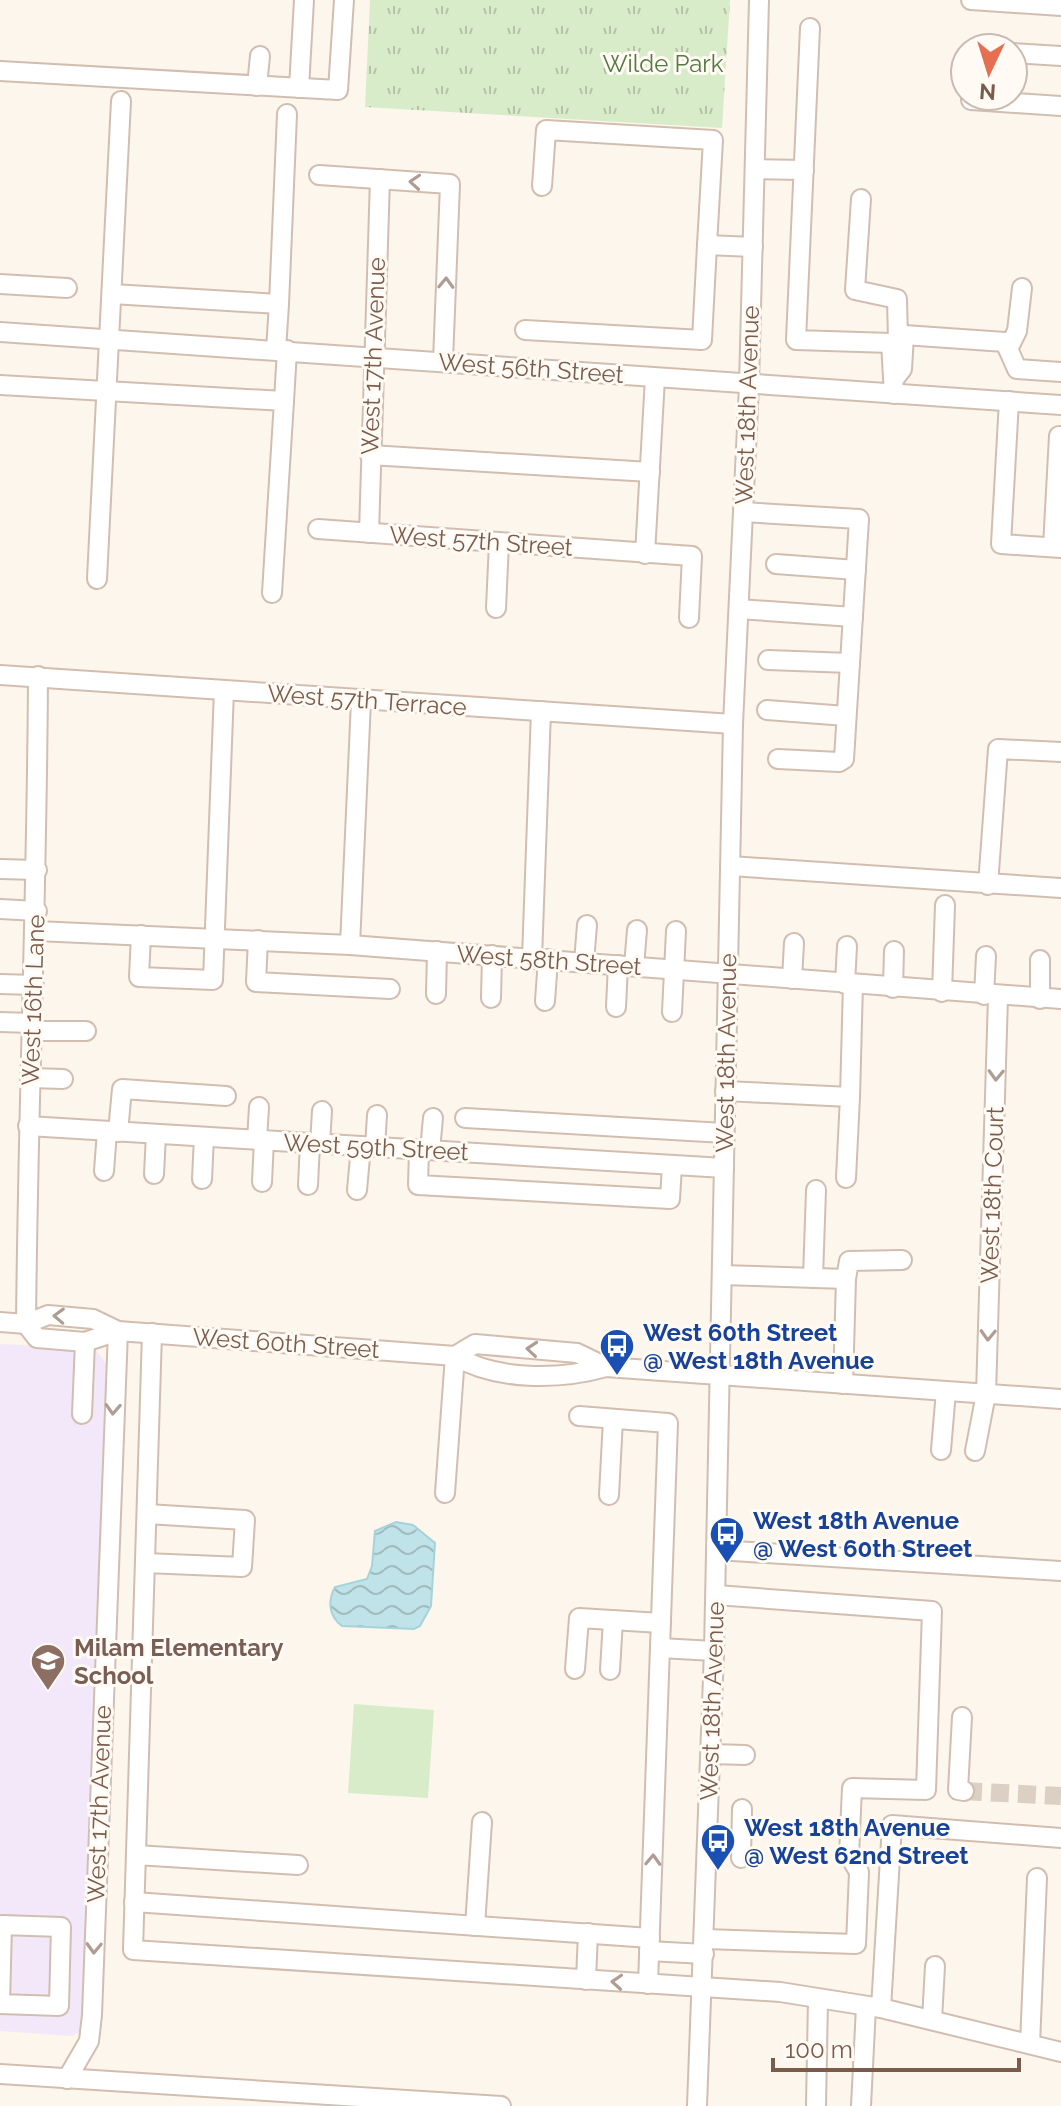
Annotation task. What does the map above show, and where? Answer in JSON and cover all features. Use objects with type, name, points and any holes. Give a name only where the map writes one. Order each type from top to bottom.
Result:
[{"type":"street","points":[[299,88],[304,0]]},
{"type":"street","points":[[0,71],[338,90],[344,0]]},
{"type":"street","name":"West 18th Avenue","points":[[697,2106],[716,1595],[733,724],[749,385],[759,0]]},
{"type":"street","points":[[971,0],[1061,6]]},
{"type":"street","points":[[810,28],[796,340],[1005,342],[1017,369],[1061,372]]},
{"type":"street","points":[[1029,54],[1061,56]]},
{"type":"street","points":[[257,86],[260,56]]},
{"type":"street","points":[[97,579],[121,101]]},
{"type":"street","points":[[1029,104],[1061,106]]},
{"type":"street","points":[[272,593],[284,401],[279,304],[287,114]]},
{"type":"street","points":[[525,330],[702,340],[713,140],[546,130],[542,186]]},
{"type":"street","points":[[755,169],[804,170]]},
{"type":"street","points":[[319,175],[450,184],[443,361]]},
{"type":"street","name":"West 17th Avenue","points":[[369,533],[380,179]]},
{"type":"street","points":[[861,199],[855,290],[897,299],[902,369],[894,386]]},
{"type":"street","points":[[707,245],[753,247]]},
{"type":"street","points":[[0,284],[67,288]]},
{"type":"street","points":[[1008,349],[1017,331],[1022,288]]},
{"type":"street","points":[[112,294],[279,304]]},
{"type":"street","name":"West 56th Street","points":[[0,332],[749,385],[894,386],[1061,405]]},
{"type":"street","points":[[645,554],[655,378]]},
{"type":"street","points":[[0,385],[284,401]]},
{"type":"street","points":[[1009,401],[1001,544],[1057,547],[1059,436]]},
{"type":"street","points":[[370,455],[650,472]]},
{"type":"street","points":[[743,512],[859,519],[844,759],[839,762],[778,759]]},
{"type":"street","name":"West 57th Street","points":[[318,529],[692,556],[689,618]]},
{"type":"street","points":[[496,608],[499,543]]},
{"type":"street","points":[[776,564],[856,570]]},
{"type":"street","points":[[739,609],[853,617]]},
{"type":"street","points":[[768,660],[850,663]]},
{"type":"street","name":"West 57th Terrace","points":[[0,675],[733,724]]},
{"type":"street","name":"West 16th Lane","points":[[26,1324],[28,1126],[37,911],[38,676]]},
{"type":"street","points":[[141,935],[139,977],[213,980],[224,690]]},
{"type":"street","points":[[350,945],[361,701]]},
{"type":"street","points":[[767,710],[846,716]]},
{"type":"street","points":[[541,711],[540,959],[545,1001]]},
{"type":"street","points":[[988,885],[998,749],[1061,752]]},
{"type":"street","points":[[730,866],[1061,888]]},
{"type":"street","points":[[0,869],[37,870]]},
{"type":"street","points":[[942,992],[945,905]]},
{"type":"street","points":[[0,909],[37,911]]},
{"type":"street","points":[[584,962],[587,925]]},
{"type":"street","points":[[616,1007],[637,930]]},
{"type":"street","name":"West 58th Street","points":[[36,931],[350,945],[1061,999]]},
{"type":"street","points":[[672,1012],[676,931]]},
{"type":"street","points":[[258,940],[256,982],[390,989]]},
{"type":"street","points":[[792,979],[794,943]]},
{"type":"street","points":[[846,1178],[850,1097],[847,946]]},
{"type":"street","points":[[436,994],[437,951]]},
{"type":"street","points":[[893,988],[894,951]]},
{"type":"street","points":[[491,998],[492,955]]},
{"type":"street","name":"West 18th Court","points":[[975,1451],[986,1394],[991,996],[986,956]]},
{"type":"street","points":[[1040,960],[1040,999]]},
{"type":"street","points":[[0,984],[34,985]]},
{"type":"street","points":[[0,1022],[86,1031]]},
{"type":"street","points":[[30,1078],[63,1079]]},
{"type":"street","points":[[104,1171],[122,1089],[226,1096]]},
{"type":"street","points":[[725,1091],[850,1097]]},
{"type":"street","points":[[259,1107],[262,1182]]},
{"type":"street","points":[[308,1185],[322,1111]]},
{"type":"street","points":[[357,1190],[377,1115]]},
{"type":"street","points":[[433,1118],[418,1185],[670,1199],[672,1165]]},
{"type":"street","points":[[465,1118],[724,1133]]},
{"type":"street","name":"West 59th Street","points":[[28,1126],[724,1168]]},
{"type":"street","points":[[154,1174],[156,1134]]},
{"type":"street","points":[[202,1179],[204,1137]]},
{"type":"street","points":[[813,1278],[816,1190]]},
{"type":"street","points":[[843,1384],[849,1261],[902,1260]]},
{"type":"street","points":[[722,1275],[846,1279]]},
{"type":"street","name":"West 60th Street","points":[[0,1322],[26,1324],[48,1315],[93,1319],[118,1331]]},
{"type":"street","name":"West 60th Street","points":[[26,1324],[37,1338],[85,1342],[118,1331],[455,1356],[475,1344],[577,1353],[606,1367],[1061,1399]]},
{"type":"street","name":"West 17th Avenue","points":[[67,2079],[89,2041],[92,2015],[118,1331]]},
{"type":"street","points":[[152,1333],[133,1950],[703,1987],[818,1999],[932,2020],[1061,2052]]},
{"type":"street","points":[[82,1414],[85,1342]]},
{"type":"street","points":[[445,1493],[455,1356]]},
{"type":"street","points":[[941,1450],[946,1391]]},
{"type":"street","points":[[579,1416],[668,1423],[648,1984]]},
{"type":"street","points":[[609,1495],[613,1419]]},
{"type":"street","points":[[145,1563],[242,1567],[245,1520],[147,1514]]},
{"type":"street","points":[[717,1550],[1061,1571]]},
{"type":"street","points":[[134,1902],[588,1933],[650,1944],[856,1944],[859,1872],[849,1855],[852,1788],[926,1790],[932,1611],[716,1595]]},
{"type":"street","points":[[575,1669],[579,1618],[661,1623]]},
{"type":"street","points":[[610,1670],[613,1620]]},
{"type":"street","points":[[660,1648],[714,1651]]},
{"type":"street","points":[[962,1717],[958,1790],[964,1791]]},
{"type":"street","points":[[711,1754],[745,1755]]},
{"type":"street","points":[[708,1841],[741,1850],[742,1809]]},
{"type":"street","points":[[475,1926],[482,1822]]},
{"type":"street","points":[[861,2106],[892,1825],[1061,1838]]},
{"type":"street","points":[[136,1855],[298,1865]]},
{"type":"street","points":[[1030,2044],[1037,1878]]},
{"type":"street","points":[[2,1925],[61,1927],[59,2006],[0,2004],[2,1925]]},
{"type":"street","points":[[586,1980],[588,1933]]},
{"type":"street","points":[[932,2020],[935,1966]]},
{"type":"street","points":[[816,2106],[818,1999]]},
{"type":"street","points":[[0,2074],[501,2106]]},
{"type":"shaded area","name":"Milam Elementary School","points":[[0,1344],[95,1349],[106,1363],[85,2020],[81,2031],[72,2036],[0,2031]]},
{"type":"green space","name":"Wilde Park","points":[[370,0],[730,0],[722,128],[365,107]]},
{"type":"green space","points":[[354,1704],[434,1710],[428,1798],[348,1793]]},
{"type":"water","points":[[396,1522],[413,1525],[435,1543],[431,1606],[420,1626],[414,1629],[342,1626],[334,1618],[331,1608],[335,1587],[367,1579],[372,1566],[375,1531]]},
{"type":"tunnel","points":[[964,1791],[1061,1796]]},
{"type":"place","name":"West 60th Street @ West 18th Avenue","points":[[617,1377]]},
{"type":"place","name":"West 18th Avenue @ West 60th Street","points":[[727,1565]]},
{"type":"place","name":"Milam Elementary School","points":[[48,1692]]},
{"type":"place","name":"West 18th Avenue @ West 62nd Street","points":[[718,1872]]}]
